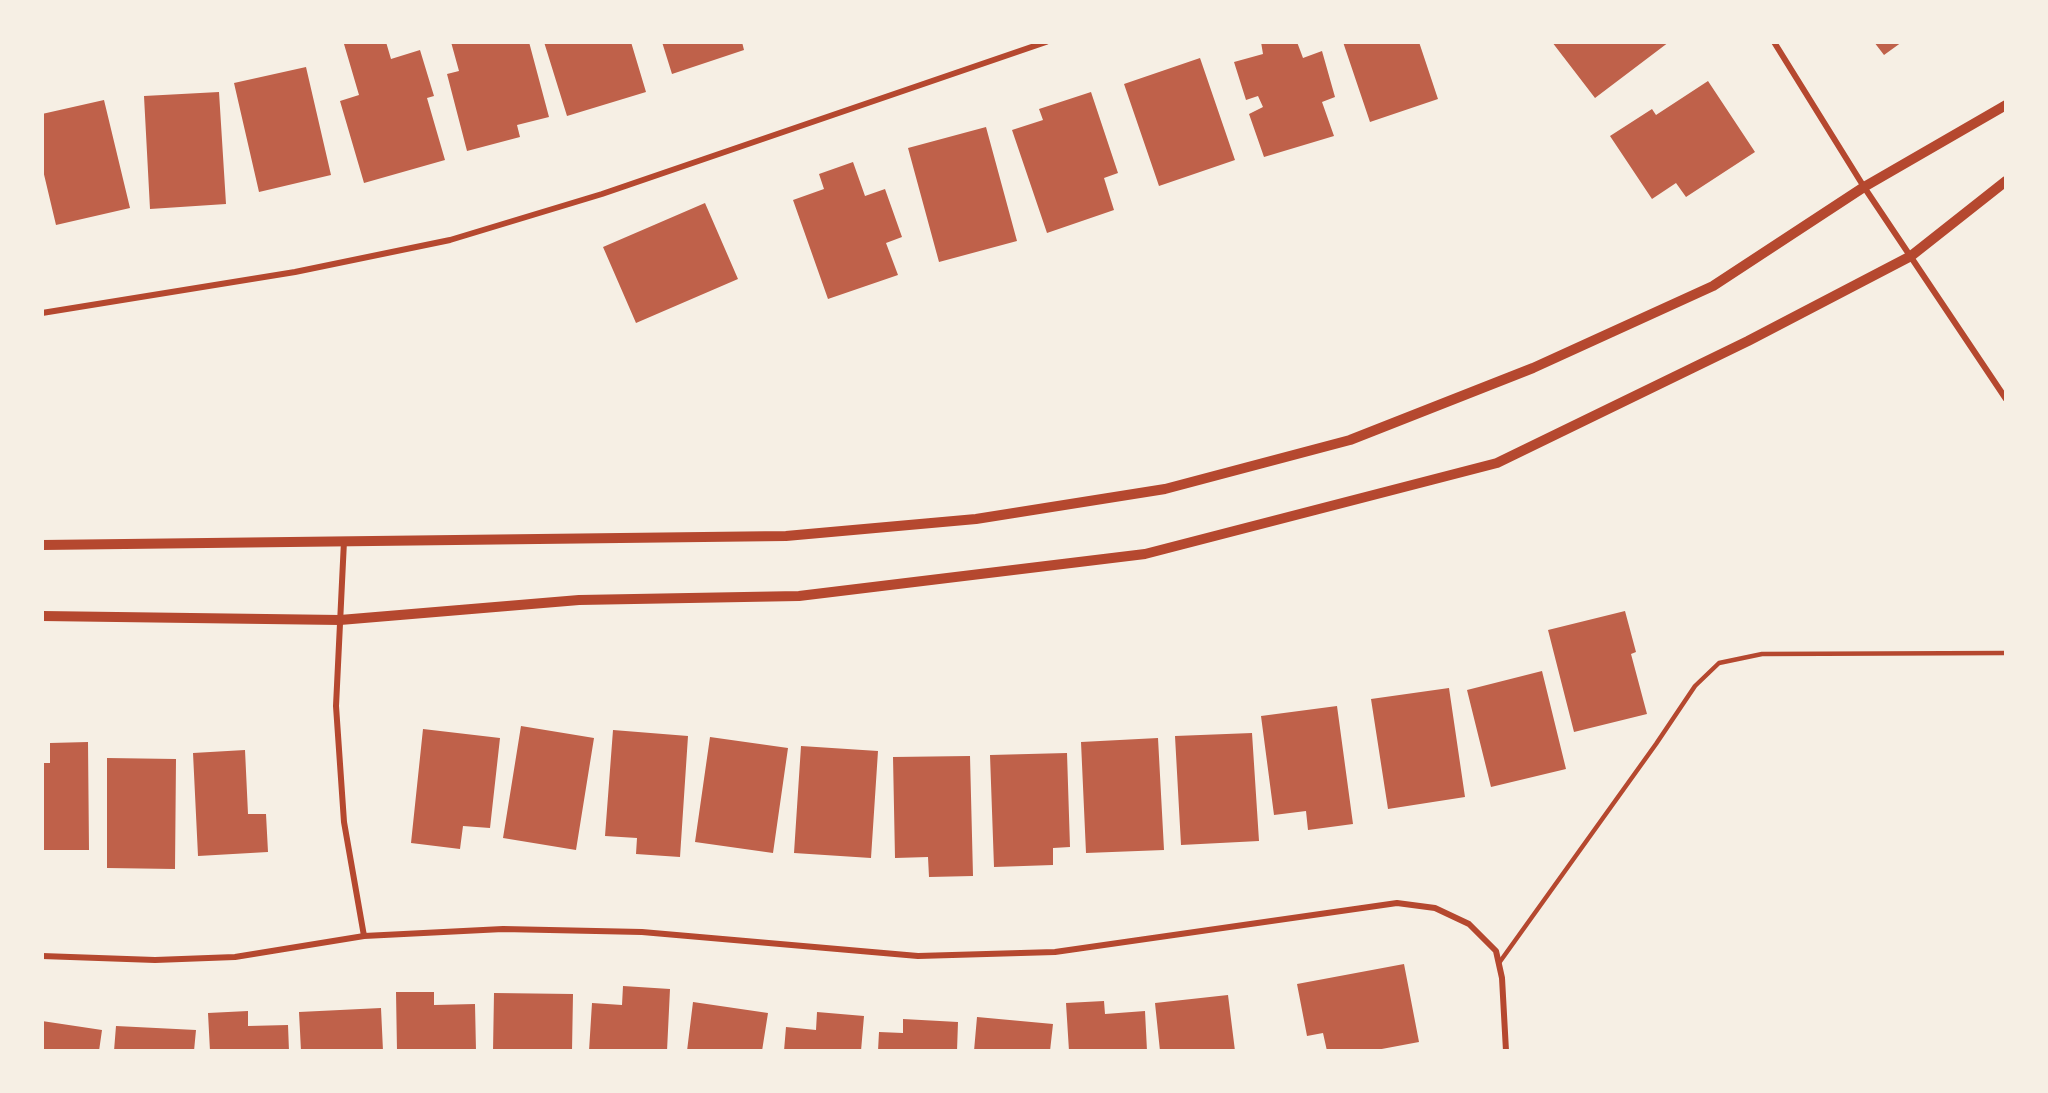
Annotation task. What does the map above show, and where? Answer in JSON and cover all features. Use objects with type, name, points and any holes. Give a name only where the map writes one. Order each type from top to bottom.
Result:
[{"type":"street","points":[[42,313],[295,272],[450,240],[602,194],[1046,42]]},
{"type":"street","points":[[1774,42],[1864,187],[2006,399]]},
{"type":"street","points":[[42,544],[786,536],[976,519],[1165,489],[1350,440],[1533,368],[1713,286],[1864,187],[2006,105]]},
{"type":"street","points":[[42,616],[340,620],[579,600],[799,596],[1145,554],[1497,463],[1748,341],[1911,256],[2006,181]]},
{"type":"street","points":[[344,541],[336,706],[343,810],[364,936]]},
{"type":"street","points":[[42,956],[155,960],[235,957],[364,936],[503,929],[619,932],[918,956],[1055,952],[1397,903],[1435,908],[1469,924],[1496,951],[1502,978],[1506,1051]]},
{"type":"lane","points":[[1499,963],[1695,686],[1719,663],[1762,654],[2006,653]]},
{"type":"building","points":[[386,42],[391,59],[420,50],[434,96],[427,98],[445,160],[364,183],[340,101],[359,95],[344,44]]},
{"type":"building","points":[[451,42],[529,42],[549,117],[517,125],[520,137],[467,151],[447,74],[459,71]]},
{"type":"building","points":[[544,42],[631,42],[646,92],[567,116]]},
{"type":"building","points":[[662,42],[742,42],[744,50],[672,74]]},
{"type":"building","points":[[1261,42],[1297,42],[1303,58],[1322,51],[1335,97],[1322,102],[1334,136],[1264,157],[1249,114],[1263,107],[1258,96],[1246,100],[1234,62],[1263,54]]},
{"type":"building","points":[[1343,42],[1419,42],[1438,99],[1370,122]]},
{"type":"building","points":[[1552,42],[1669,42],[1595,98]]},
{"type":"building","points":[[1874,42],[1902,42],[1884,55]]},
{"type":"building","points":[[1200,58],[1235,160],[1159,186],[1124,84]]},
{"type":"building","points":[[306,67],[331,175],[259,192],[234,83]]},
{"type":"building","points":[[1708,81],[1755,152],[1686,197],[1676,183],[1652,199],[1610,136],[1652,109],[1656,115]]},
{"type":"building","points":[[219,92],[226,204],[150,209],[144,96]]},
{"type":"building","points":[[1091,92],[1118,173],[1104,178],[1114,210],[1047,233],[1012,130],[1043,120],[1039,109]]},
{"type":"building","points":[[104,100],[130,208],[56,225],[42,166],[42,114]]},
{"type":"building","points":[[986,127],[1017,241],[939,262],[908,148]]},
{"type":"building","points":[[853,162],[865,196],[885,189],[902,237],[886,243],[898,275],[828,299],[793,200],[824,189],[819,174]]},
{"type":"building","points":[[705,203],[738,279],[636,323],[603,247]]},
{"type":"building","points":[[1625,611],[1636,652],[1631,654],[1647,714],[1574,732],[1548,630]]},
{"type":"building","points":[[1542,671],[1566,769],[1491,787],[1467,690]]},
{"type":"building","points":[[1449,688],[1465,797],[1388,809],[1371,699]]},
{"type":"building","points":[[1337,706],[1353,824],[1308,830],[1306,811],[1274,815],[1261,716]]},
{"type":"building","points":[[521,726],[594,738],[576,850],[503,838]]},
{"type":"building","points":[[423,729],[500,738],[490,828],[463,826],[460,849],[411,843]]},
{"type":"building","points":[[613,730],[688,736],[680,857],[636,854],[637,838],[605,836]]},
{"type":"building","points":[[1252,733],[1259,841],[1181,845],[1175,736]]},
{"type":"building","points":[[710,737],[788,748],[773,853],[695,842]]},
{"type":"building","points":[[1158,738],[1164,850],[1086,853],[1081,742]]},
{"type":"building","points":[[88,742],[89,850],[42,850],[42,763],[50,763],[50,743]]},
{"type":"building","points":[[801,746],[878,751],[871,858],[794,853]]},
{"type":"building","points":[[245,750],[248,814],[266,814],[268,852],[198,856],[193,753]]},
{"type":"building","points":[[1067,753],[1070,847],[1053,848],[1053,865],[994,867],[990,755]]},
{"type":"building","points":[[970,756],[973,876],[929,877],[928,857],[895,858],[893,757]]},
{"type":"building","points":[[107,758],[176,759],[175,869],[107,868]]},
{"type":"building","points":[[1404,964],[1419,1042],[1371,1051],[1327,1051],[1323,1033],[1307,1036],[1297,984]]},
{"type":"building","points":[[623,986],[670,989],[667,1051],[589,1051],[592,1003],[622,1005]]},
{"type":"building","points":[[396,992],[434,992],[434,1005],[475,1004],[476,1051],[397,1051]]},
{"type":"building","points":[[494,993],[573,994],[572,1051],[493,1051]]},
{"type":"building","points":[[1228,995],[1235,1051],[1160,1051],[1155,1003]]},
{"type":"building","points":[[1104,1001],[1105,1014],[1145,1011],[1147,1051],[1069,1051],[1066,1003]]},
{"type":"building","points":[[693,1002],[768,1013],[762,1051],[687,1051]]},
{"type":"building","points":[[381,1008],[383,1051],[301,1051],[299,1012]]},
{"type":"building","points":[[248,1011],[248,1026],[288,1025],[289,1051],[210,1051],[208,1013]]},
{"type":"building","points":[[817,1012],[864,1016],[861,1051],[784,1051],[786,1027],[816,1030]]},
{"type":"building","points":[[977,1017],[1053,1024],[1050,1051],[974,1051]]},
{"type":"building","points":[[903,1019],[958,1022],[957,1051],[878,1051],[879,1032],[903,1033]]},
{"type":"building","points":[[42,1021],[102,1030],[99,1051],[42,1051]]},
{"type":"building","points":[[116,1026],[196,1030],[194,1051],[114,1051]]}]
